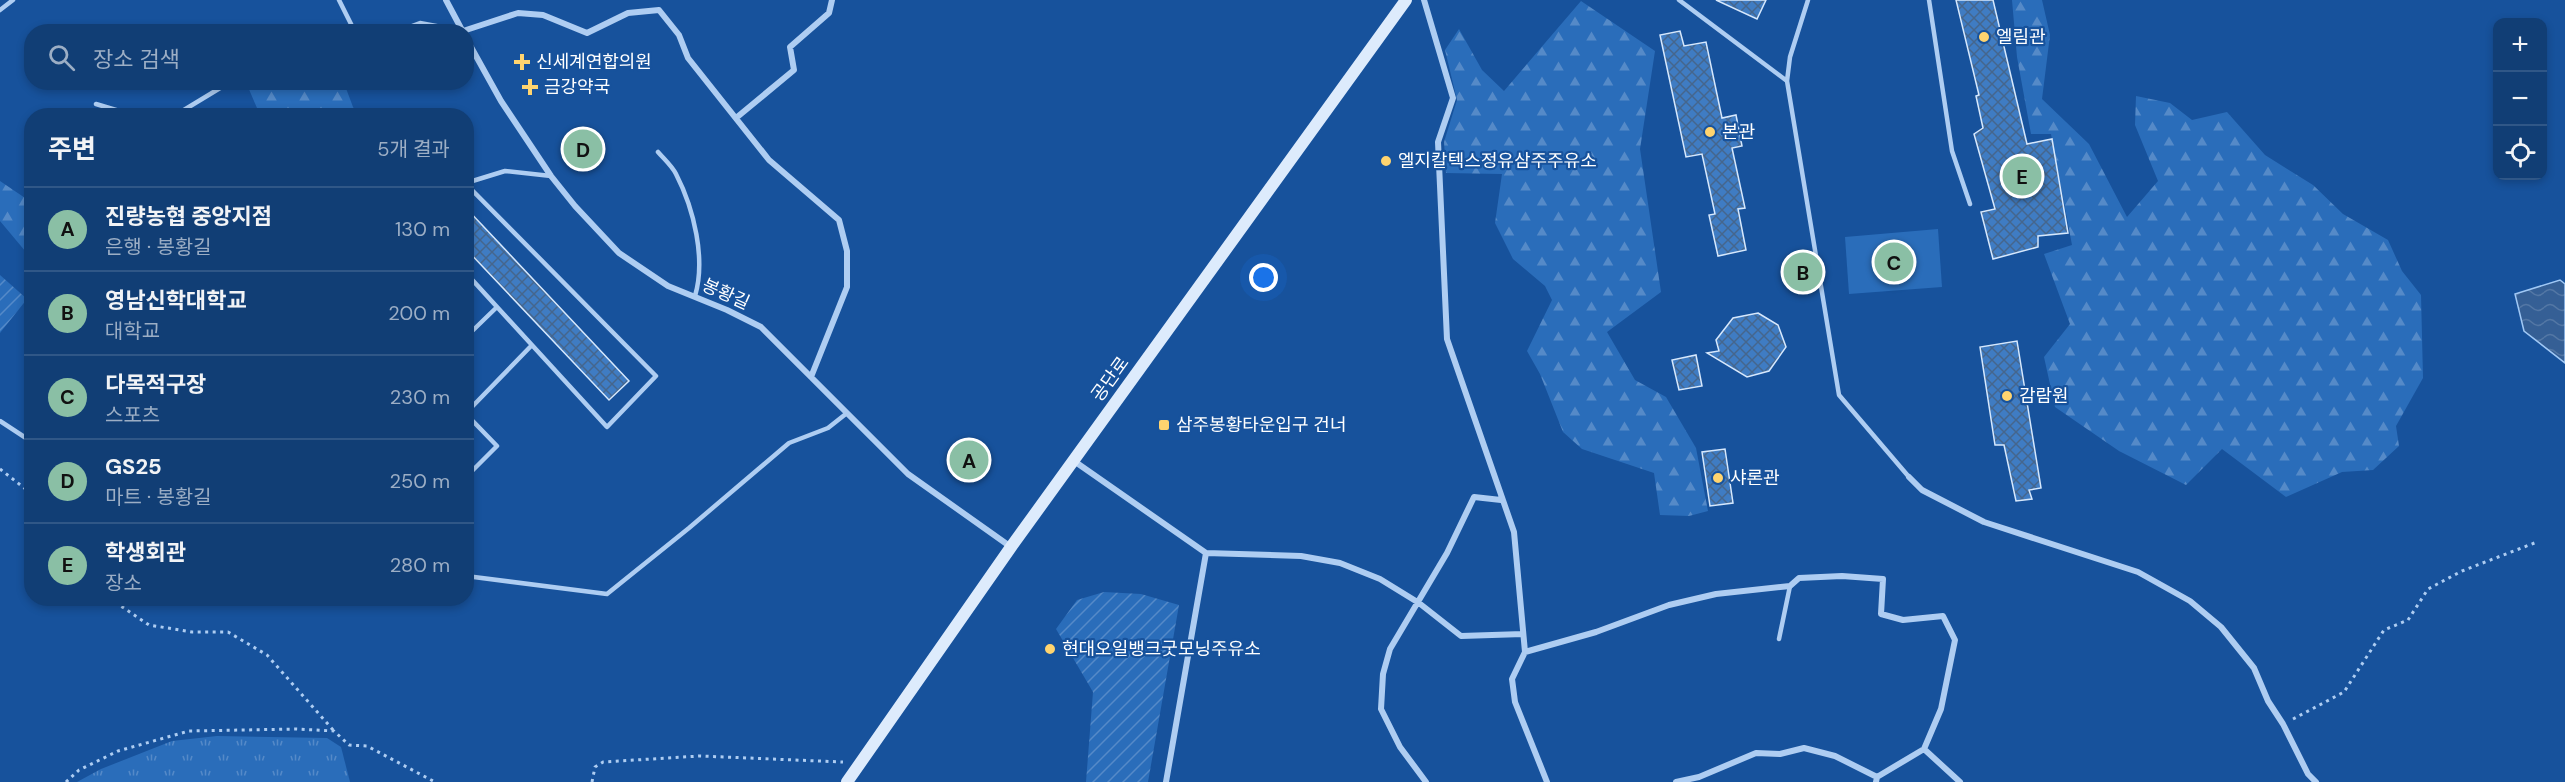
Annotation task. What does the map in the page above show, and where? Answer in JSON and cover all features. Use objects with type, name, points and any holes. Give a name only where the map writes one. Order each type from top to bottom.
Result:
[{"type":"street","points":[[446,0],[459,24]]},
{"type":"street","points":[[736,118],[794,70],[790,47],[829,13],[832,0]]},
{"type":"street","name":"공단로","points":[[847,782],[1011,547],[1406,0]]},
{"type":"street","points":[[1424,0],[1453,98],[1438,142],[1447,339],[1514,532],[1525,652],[1512,679],[1515,702],[1547,782]]},
{"type":"street","points":[[474,28],[518,14],[543,15],[587,33],[628,13],[660,10],[679,35],[688,57],[770,160],[839,220],[847,250],[847,287],[811,377]]},
{"type":"street","name":"봉황길","points":[[474,52],[501,101],[551,176],[575,206],[619,253],[668,286],[761,327],[908,474],[1011,547]]},
{"type":"street","points":[[1073,461],[1206,553],[1301,556],[1340,563],[1380,579],[1419,603],[1461,636],[1523,633]]},
{"type":"street","points":[[1909,477],[1922,490],[1983,522],[2138,572],[2190,601],[2222,627],[2254,668],[2268,701],[2283,724],[2308,774],[2316,782]]},
{"type":"street","points":[[1426,782],[1400,747],[1382,708],[1383,674],[1389,649],[1419,603],[1474,497],[1502,500]]},
{"type":"street","points":[[1166,782],[1206,553]]},
{"type":"street","points":[[1525,652],[1596,632],[1669,605],[1716,594],[1790,586],[1799,578],[1842,576],[1883,579],[1881,614],[1903,620],[1942,616],[1955,640],[1941,710],[1924,748],[1876,780],[1835,756],[1804,748],[1780,754],[1756,753],[1699,777],[1676,782]]},
{"type":"street","points":[[1924,748],[1960,782]]},
{"type":"lane","points":[[0,10],[13,0]]},
{"type":"lane","points":[[339,0],[351,24]]},
{"type":"lane","points":[[1679,0],[1787,81]]},
{"type":"lane","points":[[1808,0],[1790,57],[1787,81],[1839,395],[1909,477]]},
{"type":"lane","points":[[1929,0],[1952,151],[1970,204]]},
{"type":"lane","points":[[187,108],[217,90]]},
{"type":"lane","points":[[96,105],[107,108]]},
{"type":"lane","points":[[658,152],[675,173],[697,232],[699,280],[695,296]]},
{"type":"lane","points":[[474,181],[505,171],[551,176]]},
{"type":"lane","points":[[474,192],[656,376],[608,427],[474,282]]},
{"type":"lane","points":[[474,329],[497,307]]},
{"type":"lane","points":[[474,405],[532,345]]},
{"type":"lane","points":[[474,577],[607,594],[689,528],[789,442],[828,428],[847,413]]},
{"type":"lane","points":[[0,421],[24,437]]},
{"type":"lane","points":[[474,422],[497,446],[474,469]]},
{"type":"lane","points":[[1779,639],[1790,586]]},
{"type":"lane","points":[[1699,777],[1705,782]]},
{"type":"path","points":[[0,469],[24,488]]},
{"type":"path","points":[[2283,724],[2344,692],[2384,630],[2408,620],[2428,589],[2462,571],[2537,542]]},
{"type":"path","points":[[121,606],[149,625],[192,632],[228,632],[267,655],[349,745],[367,747],[435,782]]},
{"type":"path","points":[[66,782],[79,770],[118,751],[189,731],[297,729],[334,731]]},
{"type":"path","points":[[592,782],[595,767],[603,762],[700,756],[861,762]]},
{"type":"green space","points":[[2012,0],[2042,0],[2050,35],[2042,99],[2089,144],[2127,217],[2158,181],[2135,125],[2136,96],[2170,103],[2192,120],[2227,112],[2265,155],[2313,185],[2343,214],[2388,240],[2402,271],[2421,295],[2423,378],[2396,426],[2399,446],[2373,470],[2342,472],[2286,497],[2222,449],[2186,485],[2119,451],[2055,407],[2044,357],[2070,324],[2044,254],[2072,245],[2051,134],[2031,134],[2017,57]]},
{"type":"green space","points":[[1581,1],[1655,51],[1640,149],[1661,292],[1607,332],[1635,380],[1666,397],[1696,448],[1708,511],[1689,516],[1660,515],[1654,473],[1582,449],[1563,432],[1540,374],[1527,351],[1552,300],[1545,286],[1513,259],[1495,223],[1502,174],[1446,173],[1444,142],[1457,100],[1445,50],[1459,29],[1482,70],[1504,91]]},
{"type":"green space","points":[[249,90],[347,90],[353,108],[257,108]]},
{"type":"green space","points":[[0,181],[24,197],[24,250],[0,221]]},
{"type":"green space","points":[[1938,229],[1942,287],[1849,294],[1845,237]]},
{"type":"green space","points":[[0,275],[24,296],[24,303],[0,333]]},
{"type":"green space","points":[[1104,592],[1141,594],[1179,605],[1148,782],[1086,782],[1093,692],[1056,629],[1077,600]]},
{"type":"green space","points":[[217,736],[327,738],[341,747],[350,782],[77,782],[101,769],[172,741]]},
{"type":"water","points":[[2560,280],[2565,284],[2565,363],[2524,331],[2515,294]]},
{"type":"building","points":[[1716,0],[1766,0],[1757,19]]},
{"type":"building","points":[[1956,0],[1993,0],[2027,144],[2052,139],[2068,233],[2038,236],[2038,247],[1993,259],[1981,212],[1995,209],[1974,134],[1983,128],[1976,96],[1979,95]]},
{"type":"building","name":"본관","points":[[1680,31],[1684,46],[1706,42],[1722,118],[1736,115],[1742,146],[1732,148],[1745,208],[1738,209],[1746,250],[1718,256],[1709,215],[1715,214],[1702,154],[1686,157],[1660,35]]},
{"type":"building","points":[[474,216],[629,381],[609,400],[474,257]]},
{"type":"building","points":[[1758,313],[1778,325],[1786,347],[1769,371],[1747,377],[1707,353],[1719,351],[1716,340],[1733,318]]},
{"type":"building","name":"감람원","points":[[2017,341],[2041,488],[2029,490],[2032,499],[2016,501],[2004,445],[1995,445],[1980,347]]},
{"type":"building","points":[[1696,355],[1702,386],[1679,390],[1672,360]]},
{"type":"building","name":"샤론관","points":[[1725,449],[1733,503],[1710,506],[1702,452]]},
{"type":"place","name":"엘림관","points":[[1984,37]]},
{"type":"place","name":"신세계연합의원","points":[[522,62]]},
{"type":"place","name":"금강약국","points":[[530,87]]},
{"type":"place","name":"본관","points":[[1710,132]]},
{"type":"place","name":"GS25","points":[[583,149]]},
{"type":"place","name":"엘지칼텍스정유삼주주유소","points":[[1386,161]]},
{"type":"place","name":"학생회관","points":[[2022,176]]},
{"type":"place","name":"다목적구장","points":[[1894,262]]},
{"type":"place","name":"영남신학대학교","points":[[1803,272]]},
{"type":"place","name":"감람원","points":[[2007,396]]},
{"type":"place","name":"삼주봉황타운입구 건너","points":[[1164,425]]},
{"type":"place","name":"진량농협 중앙지점","points":[[969,460]]},
{"type":"place","name":"샤론관","points":[[1718,478]]},
{"type":"place","name":"현대오일뱅크굿모닝주유소","points":[[1050,649]]}]
